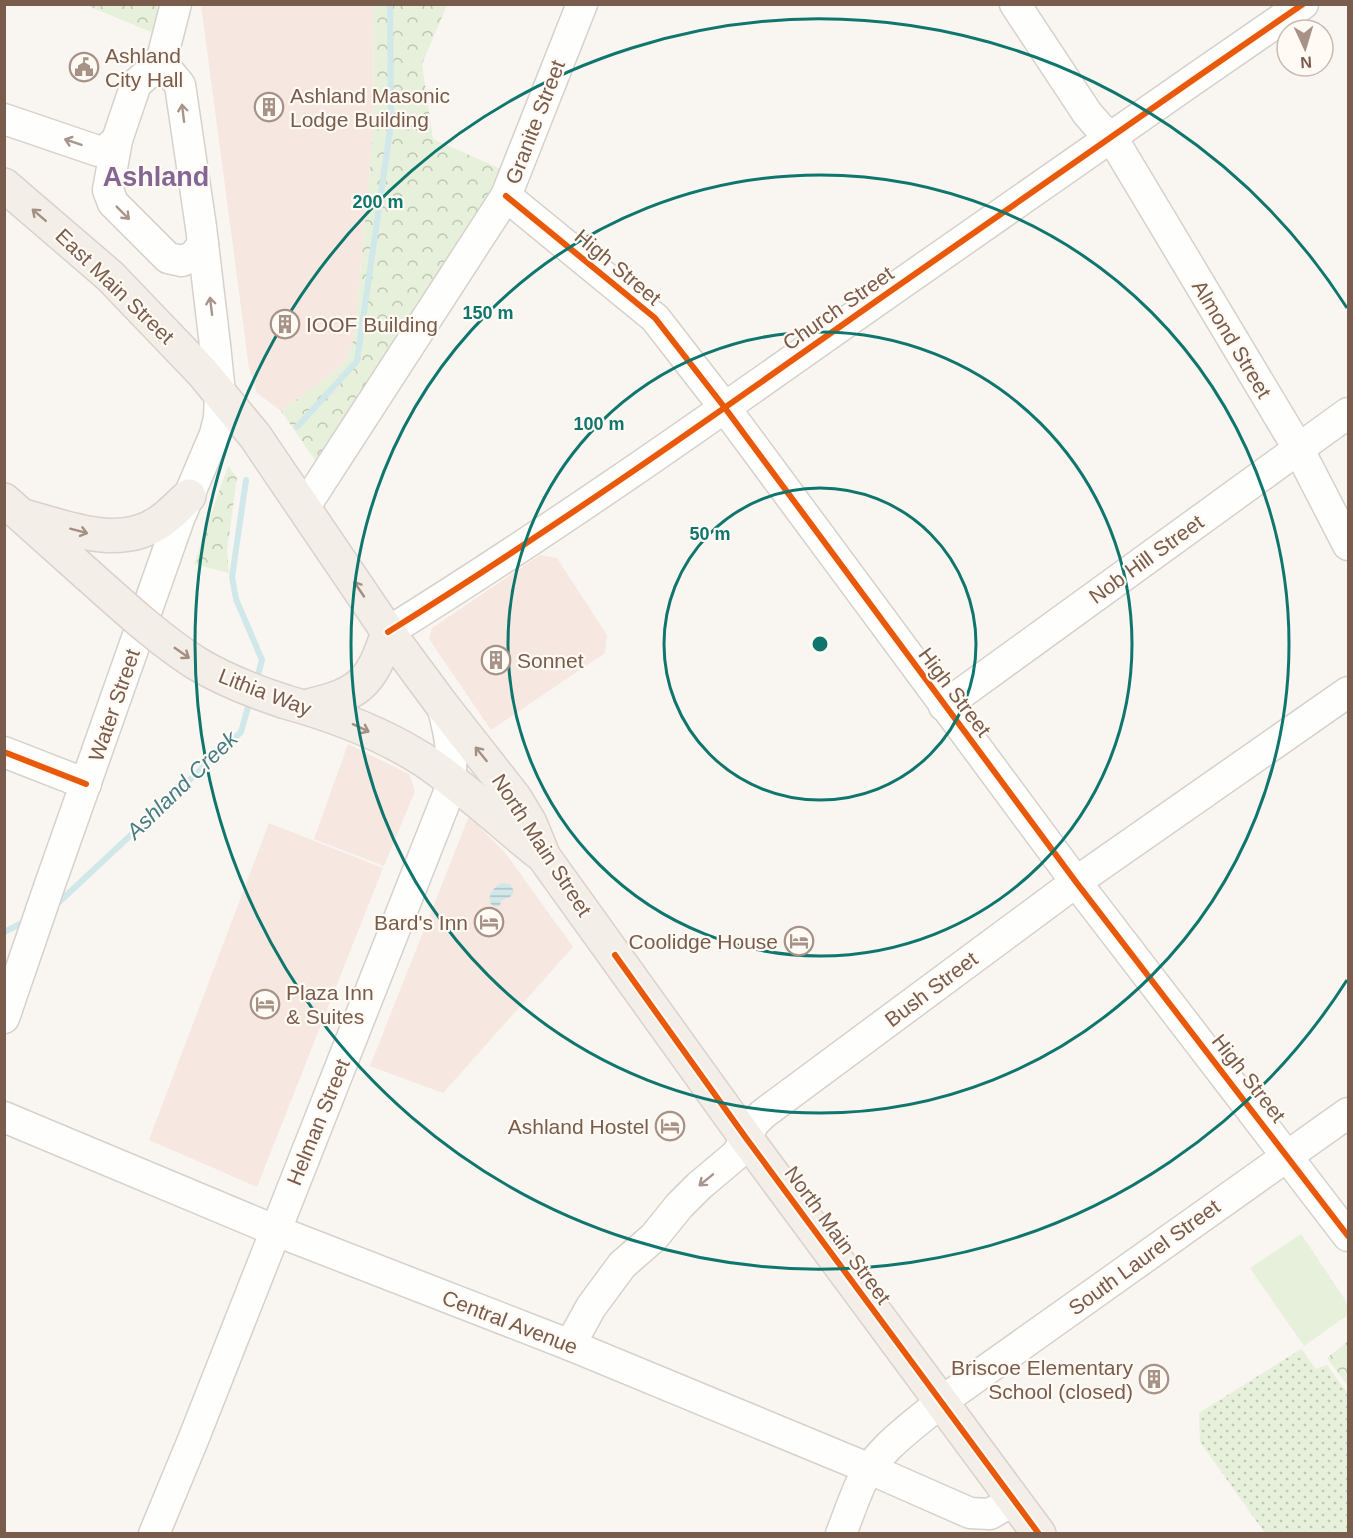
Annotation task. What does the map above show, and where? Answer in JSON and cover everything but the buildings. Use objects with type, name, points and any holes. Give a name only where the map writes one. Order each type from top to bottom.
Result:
[{"type":"main road","name":"East Main Street","points":[[4,185],[110,276],[220,393]]},
{"type":"main road","name":"North Main Street","points":[[220,393],[255,436],[388,632],[515,798],[530,823],[544,857],[746,1138],[1039,1533]]},
{"type":"main road","points":[[14,508],[91,534],[114,536],[138,532],[160,522],[189,496]]},
{"type":"main road","name":"Lithia Way","points":[[14,508],[135,617],[198,664],[233,682],[350,723],[389,741],[421,759],[451,780],[544,857]]},
{"type":"main road","points":[[295,705],[338,700],[359,688],[383,650],[388,632]]},
{"type":"street","points":[[176,4],[161,62],[136,84],[117,140],[108,190],[113,203],[168,258],[182,261],[194,256],[203,244]]},
{"type":"street","name":"Granite Street","points":[[304,507],[506,196],[582,4]]},
{"type":"street","name":"Almond Street","points":[[1015,4],[1087,112],[1100,128],[1111,136],[1298,448],[1348,545]]},
{"type":"street","name":"Church Street","points":[[388,632],[515,550],[725,408],[1111,136],[1303,4]]},
{"type":"street","points":[[161,62],[180,85],[203,244],[220,393]]},
{"type":"street","points":[[4,119],[98,151],[106,150],[117,140]]},
{"type":"street","name":"High Street","points":[[506,196],[655,318],[725,408],[1076,882],[1348,1236]]},
{"type":"street","name":"Water Street","points":[[4,1018],[189,496],[215,434],[219,418],[220,393]]},
{"type":"street","name":"Nob Hill Street","points":[[944,706],[1348,413]]},
{"type":"street","name":"Bush Street","points":[[570,1344],[591,1307],[622,1265],[654,1237],[699,1186],[737,1154],[754,1123],[762,1114],[1076,882],[1348,692]]},
{"type":"street","name":"Helman Street","points":[[154,1533],[193,1440],[448,792],[453,768],[452,743],[442,705]]},
{"type":"street","points":[[4,752],[86,784]]},
{"type":"street","name":"South Laurel Street","points":[[841,1533],[862,1480],[870,1468],[886,1449],[941,1402],[1348,1113]]},
{"type":"street","name":"Central Avenue","points":[[4,1117],[274,1230],[570,1344],[870,1468],[970,1513],[990,1514],[1014,1500]]},
{"type":"shaded area","points":[[201,5],[373,5],[374,126],[354,338],[348,357],[340,367],[281,411],[257,393],[249,368]]},
{"type":"shaded area","points":[[540,555],[557,558],[607,635],[605,653],[491,730],[429,639],[432,628]]},
{"type":"shaded area","points":[[348,744],[409,774],[415,791],[384,866],[314,839]]},
{"type":"shaded area","points":[[469,816],[507,855],[573,947],[443,1093],[370,1066]]},
{"type":"shaded area","name":"Plaza Inn & Suites","points":[[269,823],[383,868],[257,1187],[149,1140]]},
{"type":"green space","points":[[86,5],[176,5],[158,35]]},
{"type":"green space","points":[[373,5],[447,5],[422,64],[433,139],[503,170],[496,190],[317,463],[281,411],[340,367],[348,357],[354,338],[374,126]]},
{"type":"green space","points":[[228,466],[237,477],[227,551],[229,573],[194,564]]},
{"type":"green space","points":[[1301,1234],[1348,1304],[1348,1315],[1304,1346],[1250,1268]]},
{"type":"green space","points":[[1348,1341],[1348,1386],[1327,1358]]},
{"type":"green space","points":[[1301,1349],[1316,1369],[1327,1365],[1348,1394],[1348,1533],[1265,1533],[1200,1442],[1199,1413]]},
{"type":"water","points":[[501,883],[510,884],[514,891],[510,897],[501,901],[500,906],[495,907],[491,904],[490,895],[493,889]]},
{"type":"waterway","name":"Ashland Creek","points":[[297,427],[357,361],[391,124],[390,4]]},
{"type":"waterway","name":"Ashland Creek","points":[[246,480],[232,577],[236,599],[262,660],[256,682]]},
{"type":"waterway","name":"Ashland Creek","points":[[56,905],[241,732],[250,700]]},
{"type":"waterway","name":"Ashland Creek","points":[[4,932],[28,920]]},
{"type":"cycle path","points":[[388,632],[514,552],[637,468],[1303,4]]},
{"type":"cycle path","points":[[506,196],[655,318],[725,408],[1076,882],[1348,1236]]},
{"type":"cycle path","points":[[4,752],[86,784]]},
{"type":"cycle path","points":[[615,955],[746,1138],[1039,1534]]},
{"type":"place","name":"Ashland City Hall","points":[[84,67]]},
{"type":"place","name":"Ashland Masonic Lodge Building","points":[[269,107]]},
{"type":"place","name":"IOOF Building","points":[[285,324]]},
{"type":"place","name":"Sonnet","points":[[496,660]]},
{"type":"place","name":"Bard's Inn","points":[[489,922]]},
{"type":"place","name":"Coolidge House","points":[[799,941]]},
{"type":"place","name":"Plaza Inn & Suites","points":[[265,1004]]},
{"type":"place","name":"Ashland Hostel","points":[[670,1126]]},
{"type":"place","name":"Briscoe Elementary School (closed)","points":[[1154,1379]]},
{"type":"district","name":"Ashland","points":[[156,177]]}]
